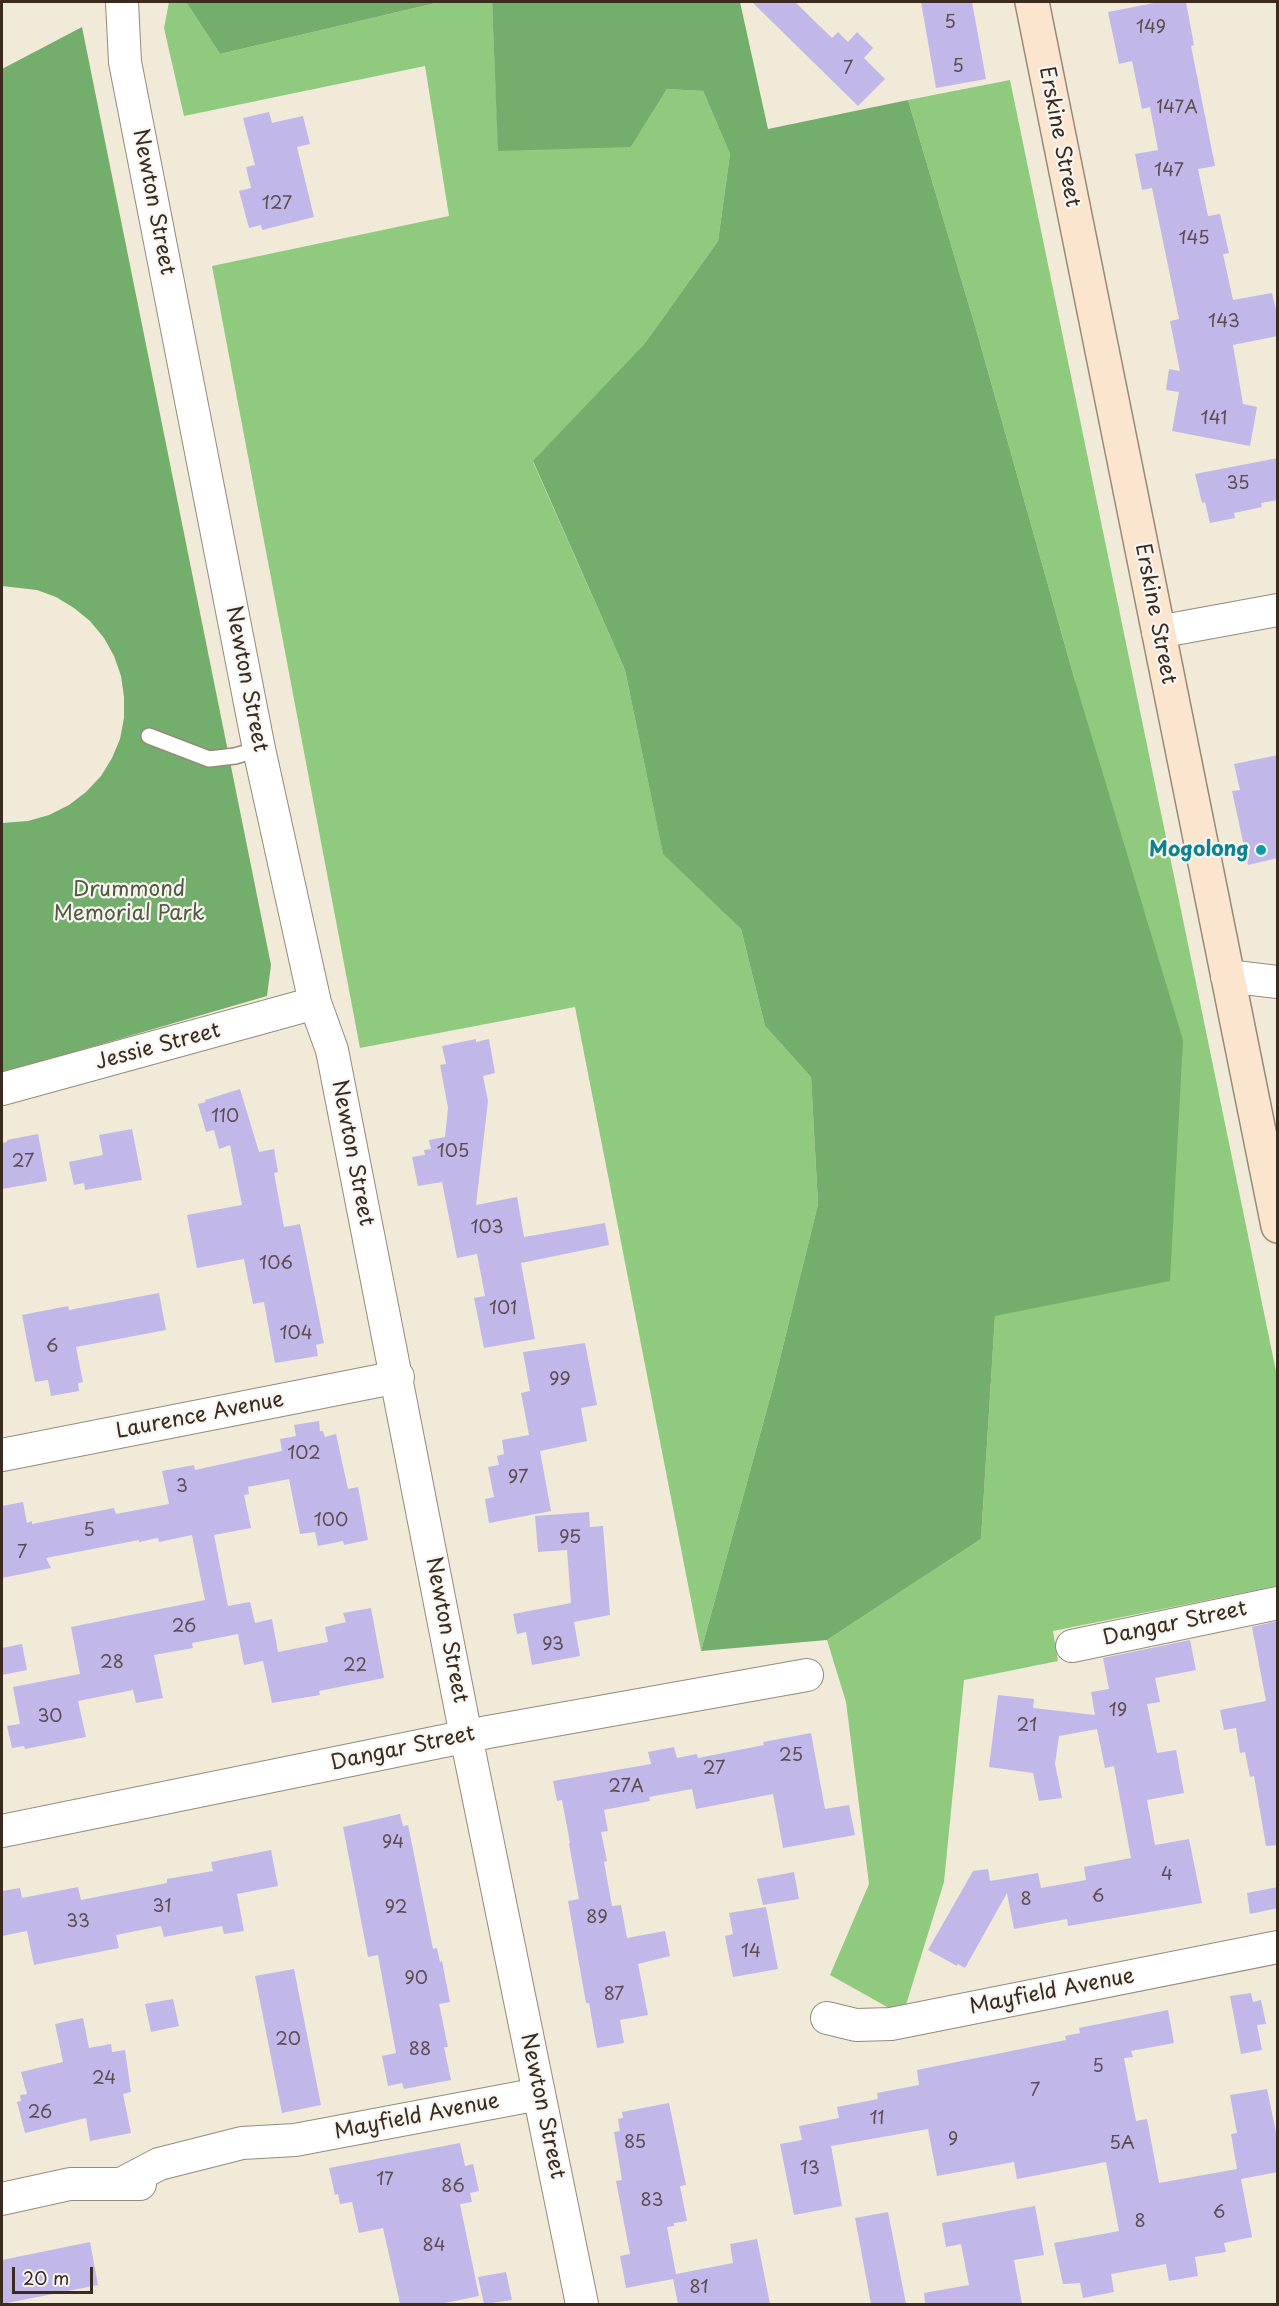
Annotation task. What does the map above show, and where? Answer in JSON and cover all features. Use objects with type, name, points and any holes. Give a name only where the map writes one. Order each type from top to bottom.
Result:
[{"type":"street","name":"Newton Street","points":[[122,2],[125,62],[260,749],[315,1004],[332,1050],[398,1377],[466,1736],[582,2304]]},
{"type":"street","name":"Erskine Street","points":[[1032,2],[1278,1226]]},
{"type":"street","points":[[1158,632],[1278,610]]},
{"type":"street","points":[[1227,976],[1278,982]]},
{"type":"street","name":"Jessie Street","points":[[2,1089],[315,1004]]},
{"type":"street","name":"Laurence Avenue","points":[[2,1455],[398,1377]]},
{"type":"street","name":"Dangar Street","points":[[1072,1646],[1278,1603]]},
{"type":"street","name":"Dangar Street","points":[[2,1831],[466,1736],[807,1675]]},
{"type":"street","name":"Mayfield Avenue","points":[[826,2018],[856,2025],[891,2024],[1278,1947]]},
{"type":"street","name":"Mayfield Avenue","points":[[2,2199],[70,2184],[162,2184],[240,2164],[295,2140],[539,2094]]},
{"type":"lane","points":[[149,736],[209,759],[235,756],[260,749]]},
{"type":"green space","points":[[169,2],[186,2],[220,54],[440,2],[492,2],[498,139],[631,147],[667,89],[703,91],[730,154],[718,241],[645,343],[533,462],[625,670],[663,853],[741,929],[765,1026],[811,1077],[818,1204],[773,1387],[701,1651],[575,1007],[360,1048],[212,266],[449,216],[425,66],[184,116],[164,28]]},
{"type":"green space","points":[[186,2],[440,2],[220,54]]},
{"type":"green space","points":[[492,2],[740,2],[768,129],[908,100],[978,336],[1075,681],[1183,1040],[1170,1281],[995,1316],[981,1539],[827,1640],[701,1651],[773,1387],[818,1204],[811,1077],[765,1026],[741,929],[663,854],[625,670],[533,461],[645,343],[718,241],[730,154],[703,91],[667,89],[631,147],[498,151]]},
{"type":"green space","name":"Drummond Memorial Park","points":[[82,27],[271,965],[267,996],[2,1073],[2,823],[28,821],[49,815],[69,805],[86,792],[101,776],[112,758],[120,739],[124,718],[121,676],[114,656],[104,638],[90,621],[56,597],[37,590],[2,586],[2,69]]},
{"type":"green space","points":[[1010,80],[1277,1376],[1277,1586],[1053,1631],[1058,1661],[964,1680],[944,1882],[905,2008],[889,2008],[830,1975],[869,1884],[846,1702],[827,1640],[981,1539],[995,1316],[1075,681],[978,336],[908,100]]},
{"type":"building","points":[[752,2],[795,2],[832,38],[838,32],[848,42],[857,32],[873,48],[864,58],[885,79],[858,106]]},
{"type":"building","points":[[921,2],[972,2],[986,79],[936,88]]},
{"type":"building","points":[[1159,2],[1186,2],[1194,45],[1191,46],[1215,166],[1198,169],[1208,216],[1220,214],[1229,253],[1223,254],[1233,300],[1272,293],[1278,318],[1278,336],[1233,345],[1243,404],[1257,407],[1250,446],[1172,431],[1179,392],[1166,390],[1169,369],[1180,371],[1170,321],[1179,319],[1152,188],[1142,190],[1135,154],[1158,150],[1150,107],[1142,109],[1132,61],[1119,64],[1108,12]]},
{"type":"building","points":[[269,112],[272,123],[303,116],[310,144],[297,147],[314,217],[262,230],[261,225],[249,228],[239,191],[251,188],[246,167],[255,165],[243,118]]},
{"type":"building","points":[[1278,458],[1278,500],[1261,503],[1262,507],[1234,513],[1235,518],[1210,523],[1195,474]]},
{"type":"building","points":[[1278,755],[1278,858],[1248,865],[1232,791],[1240,790],[1234,764]]},
{"type":"building","points":[[476,1039],[476,1042],[489,1039],[495,1073],[483,1076],[488,1101],[476,1205],[517,1197],[524,1237],[605,1223],[609,1245],[521,1263],[535,1339],[484,1348],[474,1298],[485,1296],[477,1254],[457,1258],[442,1182],[418,1186],[412,1157],[425,1155],[424,1150],[431,1149],[429,1140],[445,1137],[448,1108],[440,1065],[446,1064],[442,1046]]},
{"type":"building","points":[[240,1089],[259,1152],[274,1149],[278,1172],[274,1173],[284,1227],[300,1224],[324,1343],[316,1345],[318,1356],[275,1363],[264,1302],[253,1304],[244,1259],[197,1268],[187,1215],[242,1205],[230,1145],[219,1149],[214,1130],[206,1132],[198,1104]]},
{"type":"building","points":[[132,1129],[142,1180],[85,1190],[84,1183],[74,1185],[69,1162],[103,1155],[99,1135]]},
{"type":"building","points":[[38,1134],[47,1181],[2,1189],[2,1143]]},
{"type":"building","points":[[159,1293],[166,1330],[76,1347],[83,1382],[78,1383],[79,1391],[51,1396],[48,1380],[35,1382],[22,1315],[68,1306],[69,1310]]},
{"type":"building","points":[[585,1343],[597,1405],[581,1408],[587,1441],[540,1451],[551,1511],[489,1523],[485,1499],[494,1497],[488,1467],[499,1465],[497,1456],[504,1454],[502,1440],[529,1435],[521,1393],[530,1391],[523,1352]]},
{"type":"building","points":[[319,1421],[320,1431],[323,1431],[325,1437],[336,1434],[348,1489],[358,1487],[368,1540],[344,1545],[343,1541],[318,1546],[315,1532],[300,1534],[289,1479],[248,1487],[249,1494],[244,1495],[251,1528],[214,1535],[228,1606],[250,1602],[255,1623],[272,1619],[278,1652],[328,1642],[325,1627],[346,1622],[343,1613],[371,1608],[384,1678],[319,1691],[320,1695],[272,1703],[263,1661],[244,1665],[238,1634],[192,1643],[193,1648],[154,1655],[163,1698],[136,1703],[133,1690],[78,1701],[86,1737],[25,1749],[24,1746],[12,1748],[7,1726],[20,1724],[13,1687],[80,1674],[71,1627],[205,1600],[192,1535],[159,1542],[158,1538],[139,1542],[139,1540],[46,1558],[51,1568],[2,1578],[2,1506],[23,1502],[27,1523],[32,1521],[32,1524],[114,1508],[116,1514],[169,1504],[162,1471],[194,1465],[195,1470],[282,1451],[280,1439],[296,1436],[294,1425]]},
{"type":"building","points":[[589,1512],[590,1527],[603,1526],[610,1615],[574,1622],[580,1656],[532,1665],[526,1632],[517,1634],[513,1614],[571,1603],[567,1550],[538,1552],[535,1516]]},
{"type":"building","points":[[1278,1621],[1278,1845],[1266,1846],[1254,1776],[1250,1777],[1245,1752],[1240,1753],[1236,1728],[1224,1730],[1220,1710],[1266,1701],[1252,1627]]},
{"type":"building","points":[[1190,1640],[1196,1670],[1155,1678],[1160,1702],[1147,1704],[1157,1753],[1176,1750],[1184,1793],[1147,1800],[1155,1845],[1189,1839],[1202,1903],[1068,1926],[1067,1919],[1014,1929],[1007,1893],[965,1968],[928,1950],[973,1871],[988,1869],[990,1881],[1038,1873],[1041,1888],[1086,1880],[1084,1867],[1131,1858],[1114,1766],[1105,1768],[1097,1729],[1059,1736],[1055,1764],[1062,1798],[1039,1801],[1033,1773],[989,1767],[998,1695],[1034,1699],[1033,1708],[1095,1715],[1091,1692],[1109,1689],[1103,1658]]},
{"type":"building","points":[[22,1644],[27,1670],[2,1675],[2,1648]]},
{"type":"building","points":[[811,1733],[825,1809],[849,1805],[855,1835],[783,1848],[773,1794],[696,1809],[692,1789],[649,1797],[650,1801],[604,1810],[608,1831],[601,1832],[612,1906],[621,1905],[627,1938],[665,1931],[670,1956],[638,1964],[648,2015],[620,2020],[624,2043],[597,2048],[589,2003],[586,2003],[568,1901],[579,1899],[570,1843],[562,1800],[557,1801],[553,1781],[651,1764],[648,1752],[674,1747],[677,1758],[697,1754],[698,1758]]},
{"type":"building","points":[[400,1814],[403,1826],[408,1825],[433,1949],[437,1948],[440,1962],[442,1961],[450,2002],[439,2004],[448,2047],[444,2047],[451,2080],[404,2089],[402,2083],[388,2086],[382,2056],[396,2053],[378,1955],[368,1957],[343,1827]]},
{"type":"building","points":[[271,1850],[278,1886],[237,1894],[244,1931],[224,1934],[222,1926],[164,1937],[161,1926],[116,1935],[119,1948],[34,1965],[27,1931],[2,1936],[2,1891],[20,1888],[22,1898],[78,1887],[81,1900],[167,1883],[167,1879],[213,1871],[211,1862]]},
{"type":"building","points":[[794,1872],[799,1899],[763,1905],[757,1879]]},
{"type":"building","points":[[1278,1887],[1278,1908],[1250,1914],[1247,1893]]},
{"type":"building","points":[[766,1907],[778,1969],[733,1977],[725,1936],[733,1934],[729,1913]]},
{"type":"building","points":[[294,1969],[321,2105],[282,2113],[255,1976]]},
{"type":"building","points":[[1251,1993],[1253,2002],[1261,2000],[1266,2024],[1257,2025],[1262,2050],[1241,2054],[1230,1996]]},
{"type":"building","points":[[173,1999],[179,2026],[151,2032],[145,2004]]},
{"type":"building","points":[[1168,2010],[1174,2043],[1131,2051],[1133,2057],[1124,2058],[1136,2121],[1147,2119],[1159,2183],[1237,2169],[1231,2134],[1237,2133],[1230,2095],[1267,2089],[1278,2142],[1278,2172],[1241,2179],[1252,2237],[1224,2243],[1226,2252],[1195,2257],[1198,2276],[1169,2281],[1166,2264],[1111,2274],[1114,2292],[1083,2298],[1080,2283],[1063,2284],[1054,2243],[1119,2231],[1106,2162],[1017,2179],[1014,2162],[937,2176],[928,2129],[831,2146],[842,2206],[794,2215],[780,2144],[802,2140],[799,2126],[839,2118],[837,2107],[878,2099],[877,2093],[919,2085],[917,2070],[1066,2040],[1065,2036],[1080,2033],[1079,2028]]},
{"type":"building","points":[[83,2018],[89,2048],[111,2044],[112,2052],[125,2050],[131,2092],[123,2094],[131,2133],[90,2141],[86,2118],[25,2133],[17,2102],[21,2101],[20,2095],[27,2094],[21,2072],[63,2062],[55,2024]]},
{"type":"building","points":[[669,2103],[686,2185],[680,2186],[687,2221],[674,2223],[674,2226],[667,2227],[676,2274],[733,2263],[730,2244],[757,2239],[770,2304],[678,2304],[673,2279],[626,2288],[620,2256],[630,2254],[616,2181],[622,2180],[614,2132],[620,2131],[618,2119],[623,2118],[622,2112]]},
{"type":"building","points":[[460,2143],[465,2166],[473,2164],[479,2191],[470,2193],[472,2202],[460,2204],[479,2296],[440,2304],[400,2304],[383,2228],[359,2233],[352,2202],[340,2204],[338,2194],[335,2195],[329,2168]]},
{"type":"building","points":[[1035,2206],[1044,2255],[1014,2260],[1022,2304],[925,2304],[924,2293],[969,2285],[961,2244],[946,2247],[942,2223]]},
{"type":"building","points":[[888,2212],[906,2304],[871,2304],[855,2218]]},
{"type":"building","points":[[90,2242],[98,2285],[2,2304],[2,2260]]},
{"type":"building","points":[[506,2272],[512,2300],[484,2304],[478,2277]]},
{"type":"place","name":"Mogolong","points":[[1261,850]]}]
